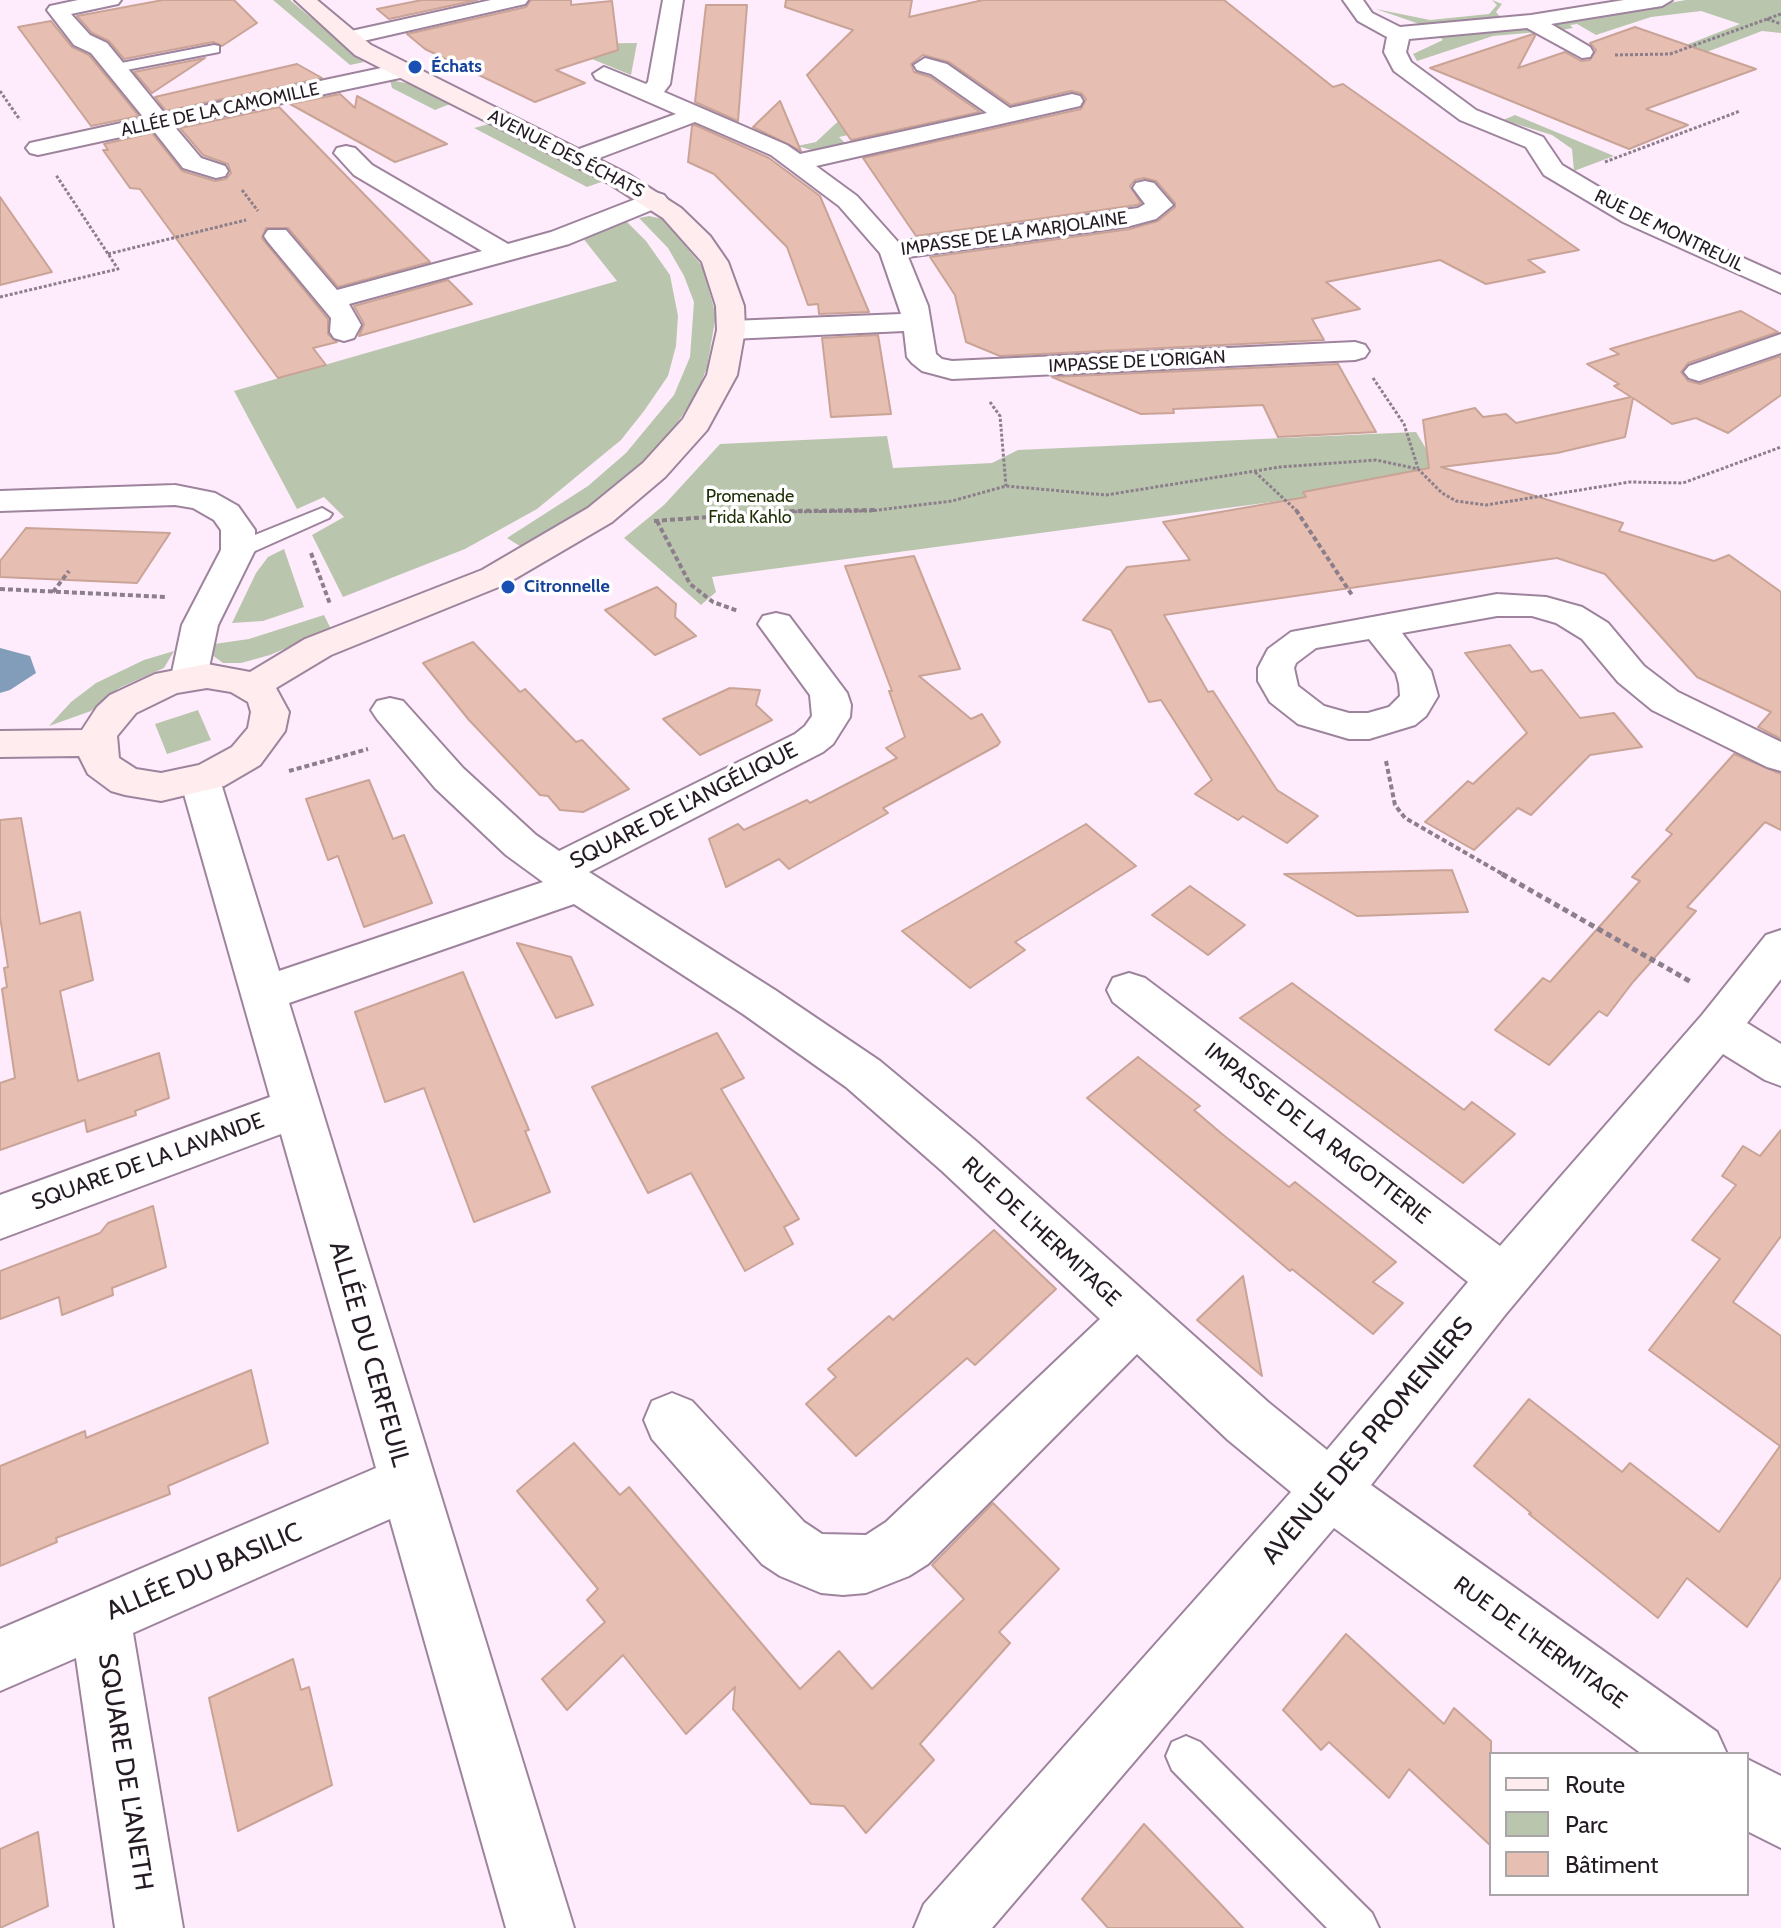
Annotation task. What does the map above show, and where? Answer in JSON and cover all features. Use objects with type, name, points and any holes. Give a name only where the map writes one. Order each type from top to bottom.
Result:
[{"type":"street","points":[[111,0],[57,10],[82,40],[99,48],[192,163],[216,171]]},
{"type":"street","name":"AVENUE DES ÉCHATS","points":[[253,687],[284,665],[318,647],[494,577],[600,515],[654,470],[696,423],[722,375],[731,330],[730,306],[715,262],[687,227],[655,200],[363,50],[305,0]]},
{"type":"street","points":[[350,38],[467,5],[518,0]]},
{"type":"street","points":[[650,93],[659,84],[673,0]]},
{"type":"street","points":[[1353,0],[1365,17],[1397,34],[1531,21],[1656,0]]},
{"type":"street","points":[[1531,21],[1582,52]]},
{"type":"street","name":"RUE DE MONTREUIL","points":[[1397,34],[1399,41],[1395,52],[1402,66],[1468,115],[1535,142],[1553,170],[1632,217],[1781,285]]},
{"type":"street","points":[[925,65],[939,69],[1005,115]]},
{"type":"street","name":"ALLÉE DE LA CAMOMILLE","points":[[38,148],[400,71]]},
{"type":"street","points":[[604,74],[779,150],[799,162],[848,201],[892,251],[914,306],[915,322],[731,330]]},
{"type":"street","points":[[799,162],[1072,101]]},
{"type":"street","points":[[577,158],[696,114]]},
{"type":"street","points":[[346,153],[363,170],[505,253]]},
{"type":"street","name":"IMPASSE DE LA MARJOLAINE","points":[[892,251],[1147,214],[1160,205],[1145,188]]},
{"type":"street","points":[[331,300],[560,238],[655,200]]},
{"type":"street","points":[[270,226],[347,321],[344,332]]},
{"type":"street","name":"IMPASSE DE L'ORIGAN","points":[[915,322],[922,357],[932,365],[952,370],[1355,351]]},
{"type":"street","points":[[1699,372],[1781,343]]},
{"type":"street","points":[[0,501],[94,496],[191,497],[226,513],[238,530],[238,550],[200,625],[189,677]]},
{"type":"street","points":[[1368,616],[1497,605],[1534,605],[1553,610],[1595,631],[1631,674],[1658,697],[1781,758]]},
{"type":"street","name":"SQUARE DE L'ANGÉLIQUE","points":[[263,994],[568,878],[809,743],[819,735],[831,717],[832,705],[828,693],[776,624]]},
{"type":"street","points":[[189,677],[225,677],[253,687],[263,696],[270,718],[266,731],[238,762],[200,780],[161,787],[125,781],[102,765],[97,743],[110,716],[131,699],[168,682],[189,677]]},
{"type":"street","name":"RUE DE L'HERMITAGE","points":[[386,727],[449,778],[521,845],[863,1074],[959,1156],[1248,1421],[1331,1489],[1384,1532],[1692,1752]]},
{"type":"street","points":[[0,744],[48,741],[97,743]]},
{"type":"street","name":"ALLÉE DU CERFEUIL","points":[[200,780],[540,1928]]},
{"type":"street","name":"AVENUE DES PROMENIERS","points":[[948,1928],[1331,1489],[1504,1279],[1706,1006],[1781,947]]},
{"type":"street","name":"IMPASSE DE LA RAGOTTERIE","points":[[1129,990],[1504,1279]]},
{"type":"street","points":[[1706,1006],[1781,1067]]},
{"type":"street","name":"SQUARE DE LA LAVANDE","points":[[0,1217],[296,1108]]},
{"type":"street","points":[[672,1420],[783,1543],[821,1564],[866,1564],[907,1543],[1136,1319]]},
{"type":"street","name":"ALLÉE DU BASILIC","points":[[0,1660],[407,1483]]},
{"type":"street","name":"SQUARE DE L'ANETH","points":[[100,1616],[149,1928]]},
{"type":"street","points":[[1749,1792],[1781,1816]]},
{"type":"lane","points":[[116,68],[214,49]]},
{"type":"lane","points":[[238,550],[312,518]]},
{"type":"lane","points":[[1186,1756],[1357,1928]]},
{"type":"path","points":[[1619,56],[1670,54],[1781,14]]},
{"type":"path","points":[[1767,19],[1781,24]]},
{"type":"path","points":[[1602,163],[1740,111]]},
{"type":"path","points":[[107,254],[270,226],[239,185],[216,171]]},
{"type":"path","points":[[0,297],[118,269]]},
{"type":"path","points":[[1355,351],[1404,424],[1418,469],[1442,493],[1456,501],[1486,505],[1630,482],[1683,483],[1781,447]]},
{"type":"path","points":[[952,370],[986,395],[1000,416],[1006,486]]},
{"type":"path","points":[[646,520],[792,511],[870,511],[952,501],[1006,486],[1106,495],[1254,471],[1376,460],[1418,469]]},
{"type":"path","points":[[1254,471],[1294,507],[1368,616]]},
{"type":"path","points":[[312,518],[331,607]]},
{"type":"path","points":[[657,521],[690,584],[713,602],[776,624]]},
{"type":"path","points":[[53,592],[69,571]]},
{"type":"path","points":[[0,589],[179,598]]},
{"type":"path","points":[[283,772],[386,727]]},
{"type":"path","points":[[1385,756],[1395,805],[1405,818],[1675,975],[1706,1006]]},
{"type":"green space","points":[[273,0],[290,0],[364,62],[350,65]]},
{"type":"green space","points":[[1492,0],[1502,4],[1496,12],[1502,19],[1428,27],[1376,9],[1430,20],[1489,14],[1497,5]]},
{"type":"green space","points":[[1686,0],[1781,0],[1781,33],[1762,31],[1699,55],[1686,45],[1740,24],[1701,11],[1651,17],[1596,35],[1577,24],[1561,30],[1553,23]]},
{"type":"green space","points":[[1528,27],[1538,32],[1493,36],[1417,61],[1413,54],[1443,40],[1437,35],[1446,37]]},
{"type":"green space","points":[[637,43],[631,75],[555,44]]},
{"type":"green space","points":[[390,80],[411,84],[450,104],[435,110],[392,88]]},
{"type":"green space","points":[[849,111],[922,119],[839,137],[846,144],[815,151],[797,146],[816,142]]},
{"type":"green space","points":[[1515,115],[1614,156],[1574,171],[1572,149],[1552,135],[1503,120]]},
{"type":"green space","points":[[489,124],[604,181],[587,187],[474,128]]},
{"type":"green space","points":[[649,216],[663,219],[702,266],[716,315],[707,367],[698,391],[650,456],[596,502],[523,548],[507,538],[588,486],[626,453],[674,395],[690,357],[694,302],[668,248],[639,218]]},
{"type":"green space","points":[[625,220],[646,241],[670,275],[678,316],[676,346],[668,376],[644,411],[621,440],[537,509],[465,549],[343,597],[312,535],[344,517],[324,497],[297,509],[234,391],[617,281],[582,237]]},
{"type":"green space","name":"Promenade Frida Kahlo","points":[[1416,432],[1453,493],[1294,499],[712,577],[716,592],[701,605],[624,538],[664,505],[720,444],[887,436],[893,468],[992,463],[1018,450]]},
{"type":"green space","points":[[284,549],[304,607],[263,621],[232,623],[256,573],[268,557]]},
{"type":"green space","points":[[324,615],[331,629],[270,655],[241,663],[223,663],[212,655],[214,644],[249,639]]},
{"type":"green space","points":[[174,651],[164,668],[119,688],[91,711],[49,726],[71,702],[96,683],[144,660]]},
{"type":"green space","points":[[198,710],[211,740],[167,754],[155,724]]},
{"type":"water","points":[[0,648],[30,656],[36,673],[0,693]]},
{"type":"building","points":[[163,0],[234,0],[257,23],[222,46],[213,42],[124,59],[109,41],[92,33],[77,16]]},
{"type":"building","points":[[422,0],[477,0],[389,19],[377,9]]},
{"type":"building","points":[[531,0],[571,0],[571,5],[612,1],[618,50],[556,70],[585,83],[535,102],[425,49],[407,34],[526,7]]},
{"type":"building","points":[[786,0],[912,0],[909,17],[983,0],[1224,0],[1333,87],[1343,84],[1579,250],[1528,260],[1545,272],[1486,284],[1440,260],[1326,282],[1360,309],[1312,319],[1324,340],[1000,356],[966,342],[955,295],[930,257],[1130,229],[1158,221],[1175,207],[1175,203],[1156,181],[1144,178],[1135,180],[1130,186],[1141,203],[1137,205],[916,236],[863,158],[1081,109],[1086,99],[1081,93],[1071,91],[1011,105],[949,62],[923,55],[911,64],[914,72],[930,77],[980,112],[851,140],[807,75],[853,30],[785,7]]},
{"type":"building","points":[[706,5],[747,5],[738,121],[695,102]]},
{"type":"building","points":[[51,21],[72,47],[89,55],[139,116],[91,126],[18,27]]},
{"type":"building","points":[[1635,27],[1756,69],[1646,109],[1688,125],[1629,149],[1430,68],[1533,34],[1535,36],[1518,68],[1565,52],[1581,61],[1590,60],[1596,50],[1590,43]]},
{"type":"building","points":[[205,58],[152,93],[134,72]]},
{"type":"building","points":[[297,64],[322,78],[166,111],[155,97]]},
{"type":"building","points":[[340,94],[355,108],[357,96],[447,144],[395,162],[290,104]]},
{"type":"building","points":[[780,101],[801,151],[753,127]]},
{"type":"building","points":[[279,107],[430,262],[338,287],[288,228],[266,228],[262,238],[328,319],[328,334],[337,342],[313,348],[326,365],[278,378],[140,189],[130,188],[103,150],[108,150],[104,144],[152,133],[182,171],[215,181],[226,179],[231,173],[228,164],[203,155],[180,128]]},
{"type":"building","points":[[692,126],[769,158],[820,196],[869,312],[819,314],[818,304],[808,305],[787,247],[714,174],[688,162]]},
{"type":"building","points":[[0,197],[52,272],[0,285]]},
{"type":"building","points":[[448,280],[472,304],[359,336],[364,324],[354,306]]},
{"type":"building","points":[[1741,311],[1778,332],[1688,363],[1681,372],[1688,381],[1700,384],[1781,356],[1781,395],[1728,433],[1696,418],[1672,424],[1633,398],[1625,437],[1557,453],[1441,467],[1623,523],[1619,531],[1714,561],[1729,555],[1781,592],[1781,739],[1758,727],[1771,712],[1697,677],[1605,574],[1557,558],[1164,615],[1208,692],[1213,691],[1277,790],[1318,816],[1287,843],[1243,816],[1238,820],[1195,794],[1212,780],[1161,700],[1149,702],[1111,630],[1083,620],[1127,567],[1190,560],[1163,522],[1306,497],[1303,492],[1429,468],[1423,420],[1475,408],[1483,417],[1506,414],[1516,423],[1631,397],[1614,386],[1619,384],[1587,364],[1619,354],[1610,349]]},
{"type":"building","points":[[878,335],[891,414],[831,417],[822,338]]},
{"type":"building","points":[[1338,364],[1376,432],[1278,437],[1263,405],[1173,409],[1174,413],[1141,414],[1052,377]]},
{"type":"building","points":[[26,528],[170,533],[137,583],[0,577],[0,561]]},
{"type":"building","points":[[914,556],[960,669],[919,676],[971,719],[982,714],[1000,742],[883,808],[888,813],[789,869],[779,859],[726,887],[709,839],[738,824],[744,830],[807,800],[810,803],[897,758],[886,748],[905,737],[889,691],[892,691],[845,566]]},
{"type":"building","points":[[657,587],[676,604],[675,617],[696,636],[655,655],[605,610]]},
{"type":"building","points":[[473,642],[520,692],[525,689],[576,742],[582,740],[629,789],[583,812],[560,810],[548,796],[540,795],[469,720],[423,663]]},
{"type":"building","points":[[1510,645],[1531,672],[1542,670],[1580,718],[1614,713],[1642,747],[1590,755],[1531,815],[1518,808],[1474,850],[1425,822],[1468,781],[1473,784],[1527,733],[1465,653]]},
{"type":"building","points":[[730,688],[760,690],[756,705],[772,720],[700,755],[663,719]]},
{"type":"building","points":[[1734,754],[1781,774],[1781,830],[1765,822],[1687,907],[1696,911],[1607,1016],[1599,1011],[1549,1065],[1495,1030],[1543,978],[1550,982],[1640,881],[1632,877],[1672,834],[1666,830]]},
{"type":"building","points":[[369,780],[393,839],[404,835],[432,903],[364,927],[338,856],[328,860],[306,799]]},
{"type":"building","points":[[21,818],[40,924],[80,912],[93,980],[60,991],[78,1081],[159,1053],[169,1098],[135,1111],[136,1115],[87,1132],[85,1120],[0,1150],[0,1083],[15,1078],[2,989],[7,987],[4,968],[8,967],[0,917],[0,820]]},
{"type":"building","points":[[1086,824],[1136,866],[1015,942],[1025,950],[970,988],[902,931]]},
{"type":"building","points":[[1452,870],[1468,912],[1357,916],[1284,874]]},
{"type":"building","points":[[1190,886],[1245,925],[1208,955],[1152,915]]},
{"type":"building","points":[[517,943],[571,957],[593,1005],[556,1018]]},
{"type":"building","points":[[463,972],[529,1130],[525,1131],[550,1192],[474,1222],[424,1088],[385,1102],[355,1012]]},
{"type":"building","points":[[1292,983],[1464,1110],[1472,1102],[1515,1134],[1463,1183],[1240,1018]]},
{"type":"building","points":[[717,1033],[744,1078],[721,1089],[799,1219],[784,1227],[793,1244],[745,1271],[691,1173],[648,1193],[592,1087]]},
{"type":"building","points":[[1138,1057],[1200,1106],[1194,1110],[1222,1134],[1289,1187],[1295,1182],[1396,1262],[1373,1282],[1403,1303],[1373,1334],[1292,1269],[1290,1271],[1087,1098]]},
{"type":"building","points":[[1781,1130],[1781,1236],[1733,1302],[1781,1336],[1781,1577],[1747,1627],[1687,1578],[1658,1618],[1474,1466],[1529,1399],[1622,1472],[1630,1463],[1719,1532],[1780,1446],[1649,1350],[1720,1259],[1692,1240],[1736,1185],[1722,1176],[1743,1146],[1760,1156]]},
{"type":"building","points":[[153,1206],[166,1267],[112,1288],[113,1295],[62,1315],[59,1297],[0,1319],[0,1271],[100,1233],[108,1223]]},
{"type":"building","points":[[994,1230],[1056,1289],[975,1365],[967,1358],[856,1456],[806,1404],[836,1377],[828,1369],[889,1316],[893,1320]]},
{"type":"building","points":[[1243,1276],[1262,1376],[1197,1320]]},
{"type":"building","points":[[251,1370],[268,1443],[168,1486],[170,1494],[56,1538],[57,1542],[0,1566],[0,1466],[85,1431],[86,1438]]},
{"type":"building","points":[[574,1443],[620,1495],[629,1487],[800,1689],[839,1651],[872,1689],[964,1599],[932,1565],[993,1503],[1059,1569],[999,1632],[1010,1643],[920,1744],[934,1760],[866,1833],[844,1806],[811,1804],[733,1709],[735,1687],[686,1734],[623,1655],[567,1710],[542,1679],[605,1622],[587,1600],[598,1589],[517,1491]]},
{"type":"building","points":[[1346,1634],[1444,1724],[1454,1708],[1491,1741],[1489,1844],[1409,1769],[1389,1798],[1329,1742],[1321,1750],[1283,1710]]},
{"type":"building","points":[[293,1659],[301,1690],[309,1687],[332,1785],[238,1831],[209,1698]]},
{"type":"building","points":[[1144,1824],[1243,1928],[1108,1928],[1082,1899]]},
{"type":"building","points":[[38,1832],[48,1906],[0,1928],[0,1849]]},
{"type":"place","name":"Échats","points":[[415,67]]},
{"type":"place","name":"Citronnelle","points":[[508,587]]}]
